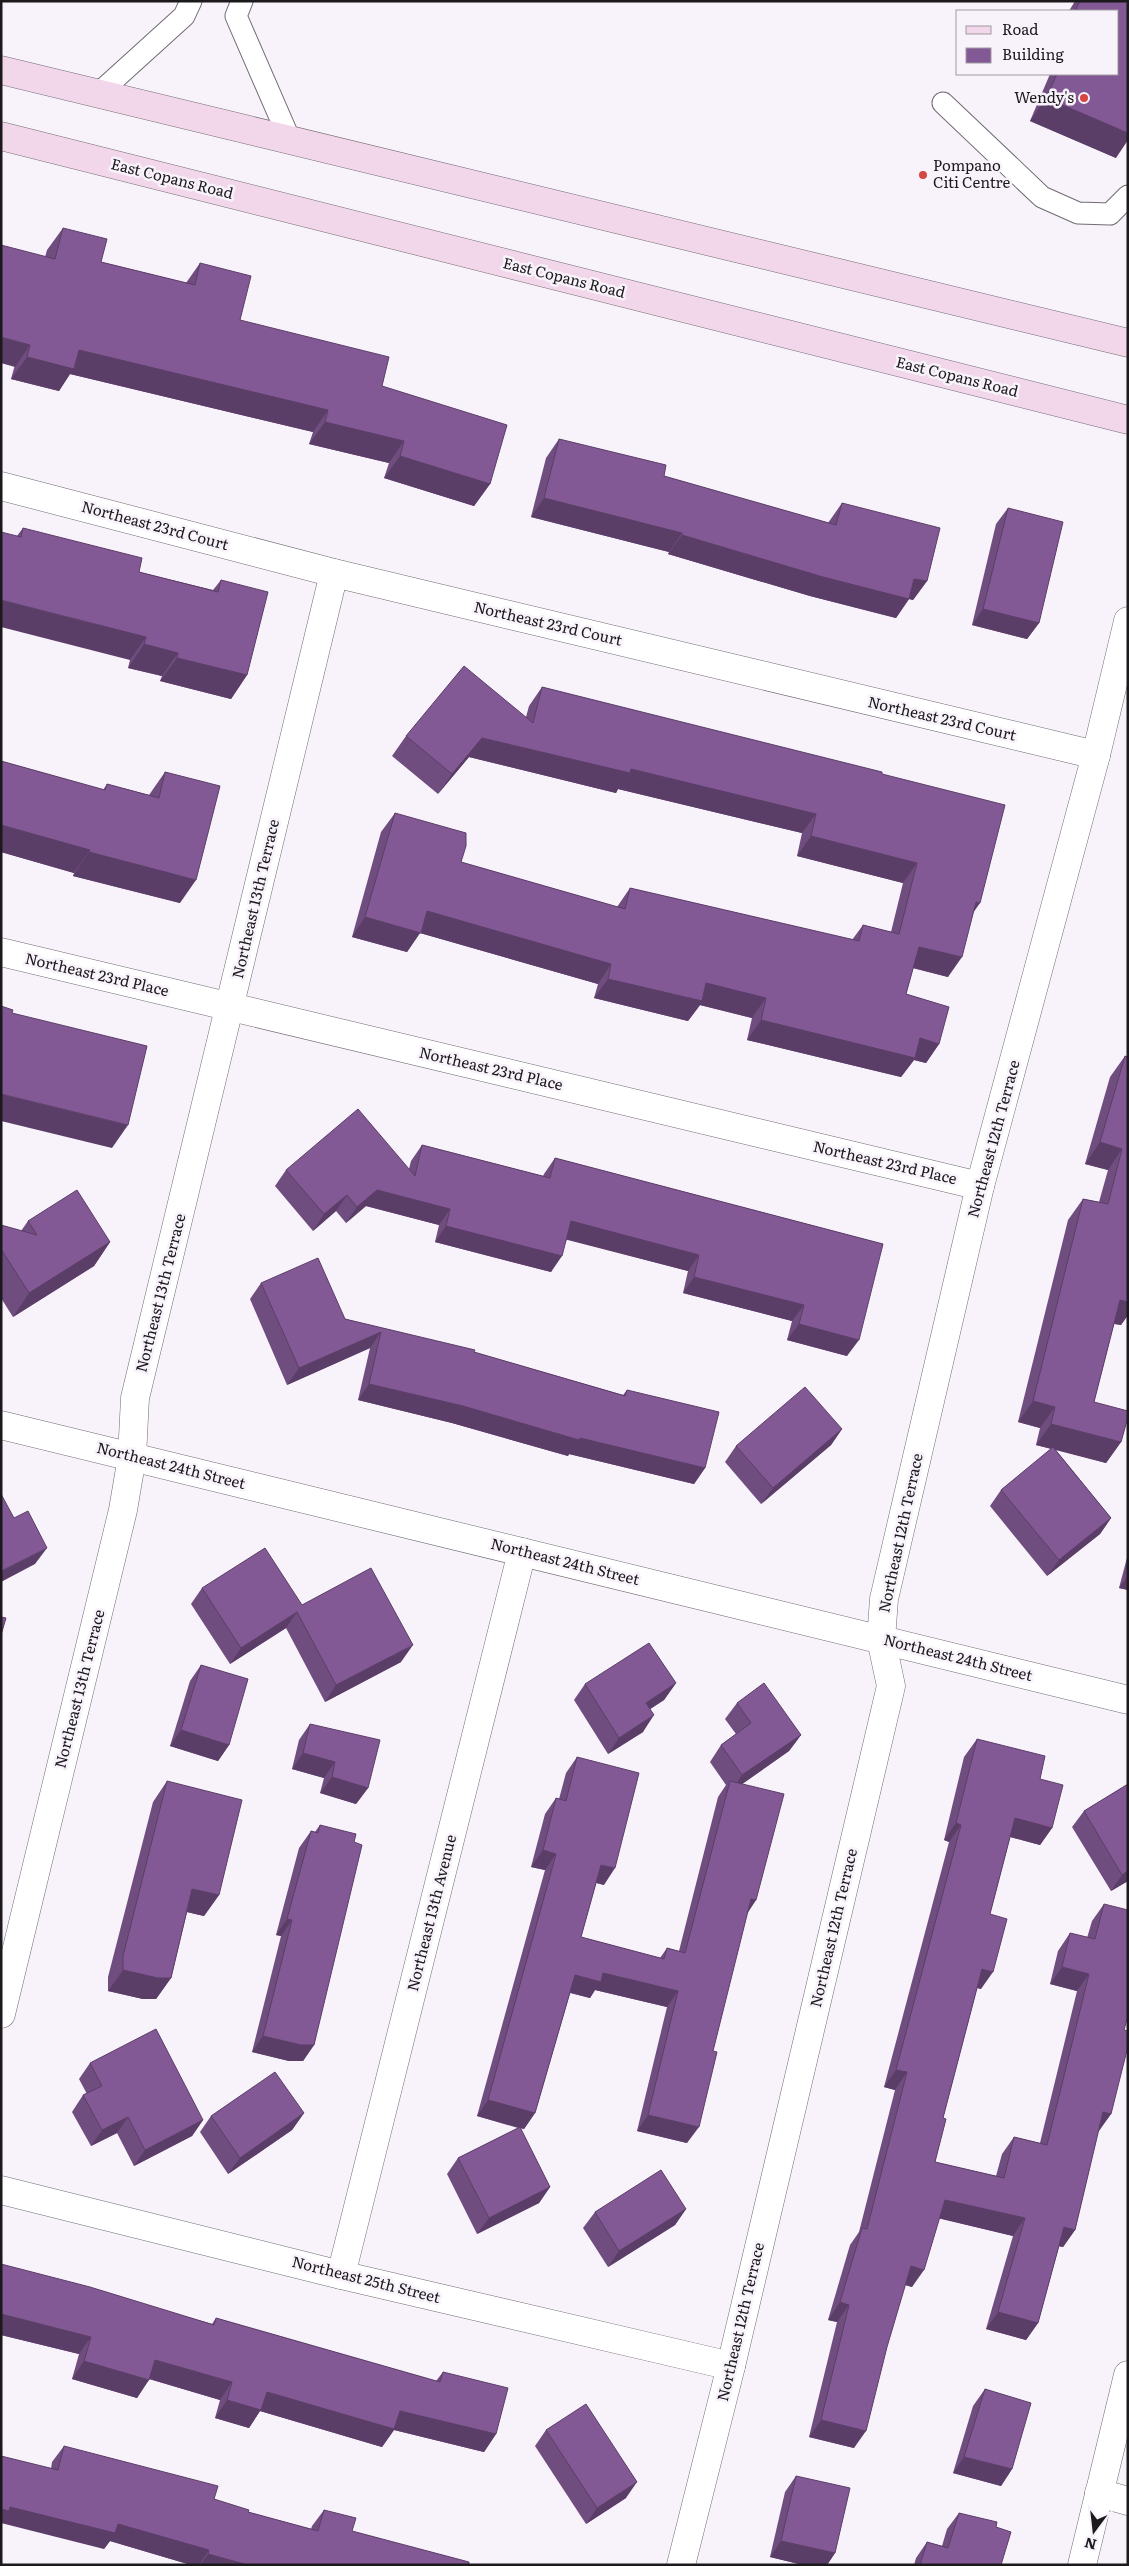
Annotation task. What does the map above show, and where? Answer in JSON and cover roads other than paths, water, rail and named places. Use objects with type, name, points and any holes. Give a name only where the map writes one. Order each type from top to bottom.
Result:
[{"type":"main road","points":[[9,75],[100,93],[289,138],[1128,343]]},
{"type":"main road","name":"East Copans Road","points":[[1,136],[1128,420]]},
{"type":"street","name":"Northeast 23rd Court","points":[[1,486],[334,573],[1096,756]]},
{"type":"street","name":"Northeast 13th Terrace","points":[[1,2014],[123,1510],[132,1457],[135,1398],[334,573]]},
{"type":"street","name":"Northeast 12th Terrace","points":[[681,2565],[731,2366],[891,1686],[881,1639],[884,1599],[980,1186],[1096,756],[1128,621]]},
{"type":"street","name":"Northeast 23rd Place","points":[[1,952],[980,1186]]},
{"type":"street","name":"Northeast 24th Street","points":[[1,1425],[1128,1700]]},
{"type":"street","name":"Northeast 13th Avenue","points":[[341,2275],[522,1552]]},
{"type":"street","name":"Northeast 25th Street","points":[[1,2190],[341,2275],[731,2366]]},
{"type":"street","points":[[1082,2565],[1128,2375]]},
{"type":"street","points":[[1099,2493],[1128,2501]]},
{"type":"lane","points":[[100,93],[184,16],[191,1]]},
{"type":"lane","points":[[242,1],[236,16],[289,138]]},
{"type":"lane","points":[[943,103],[1042,197],[1078,213],[1110,214],[1128,196]]},
{"type":"place","name":"Wendy's","points":[[1084,98]]},
{"type":"place","name":"Pompano Citi Centre","points":[[923,175]]}]
